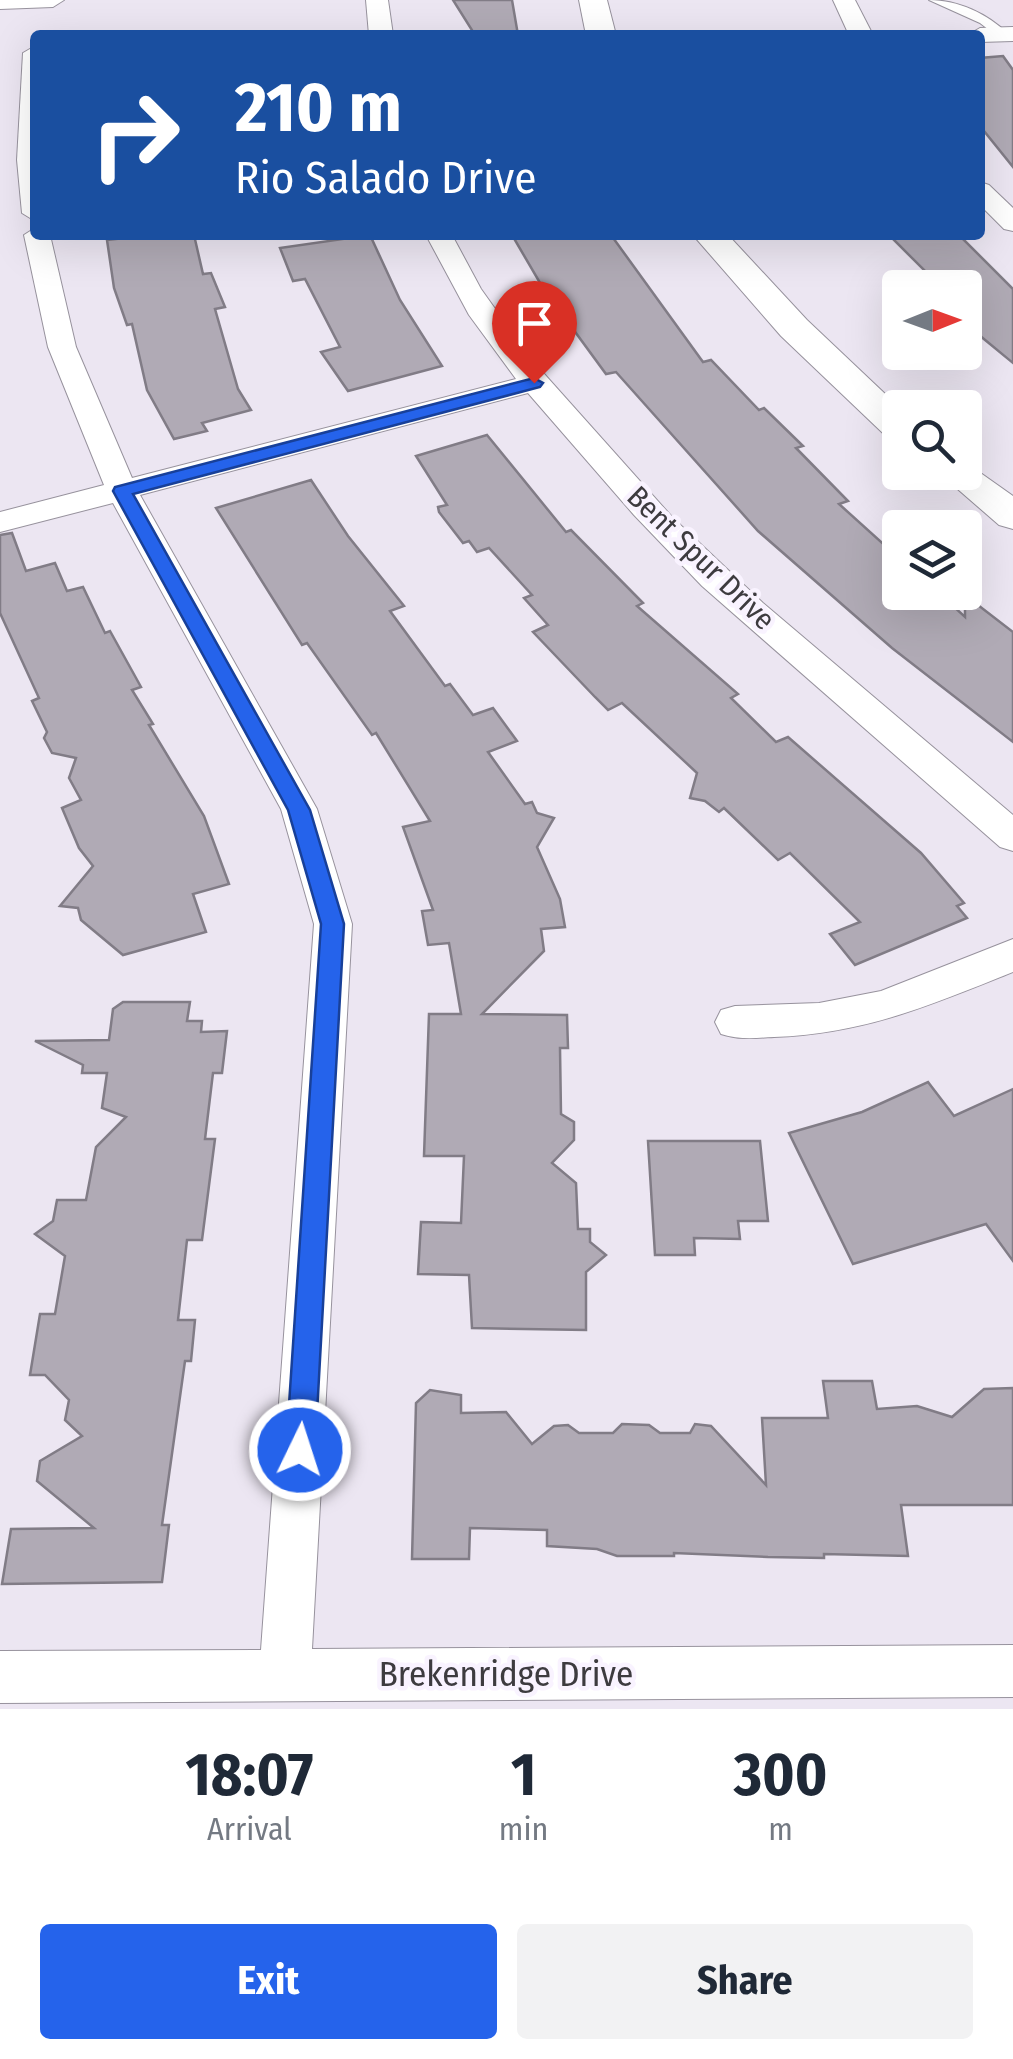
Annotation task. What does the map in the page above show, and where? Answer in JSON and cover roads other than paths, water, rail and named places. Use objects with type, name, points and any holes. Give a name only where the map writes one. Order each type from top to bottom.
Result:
[{"type":"street","points":[[377,0],[380,30]]},
{"type":"street","points":[[592,0],[600,30]]},
{"type":"street","points":[[844,0],[859,30]]},
{"type":"street","points":[[0,2],[47,6]]},
{"type":"street","points":[[985,195],[1013,223]]},
{"type":"street","points":[[38,240],[62,347],[122,491],[299,810],[332,924],[285,1675]]},
{"type":"street","name":"Bent Spur Drive","points":[[443,240],[474,299],[534,383],[633,495],[714,577],[972,797],[1013,837]]},
{"type":"street","points":[[715,240],[794,328],[882,412]]},
{"type":"street","points":[[0,522],[534,383]]},
{"type":"street","points":[[979,490],[1013,516]]},
{"type":"street","points":[[735,1022],[819,1020],[885,1006],[1013,955]]},
{"type":"street","name":"Brekenridge Drive","points":[[0,1678],[1013,1671]]},
{"type":"lane","points":[[934,0],[984,20],[998,34]]}]
